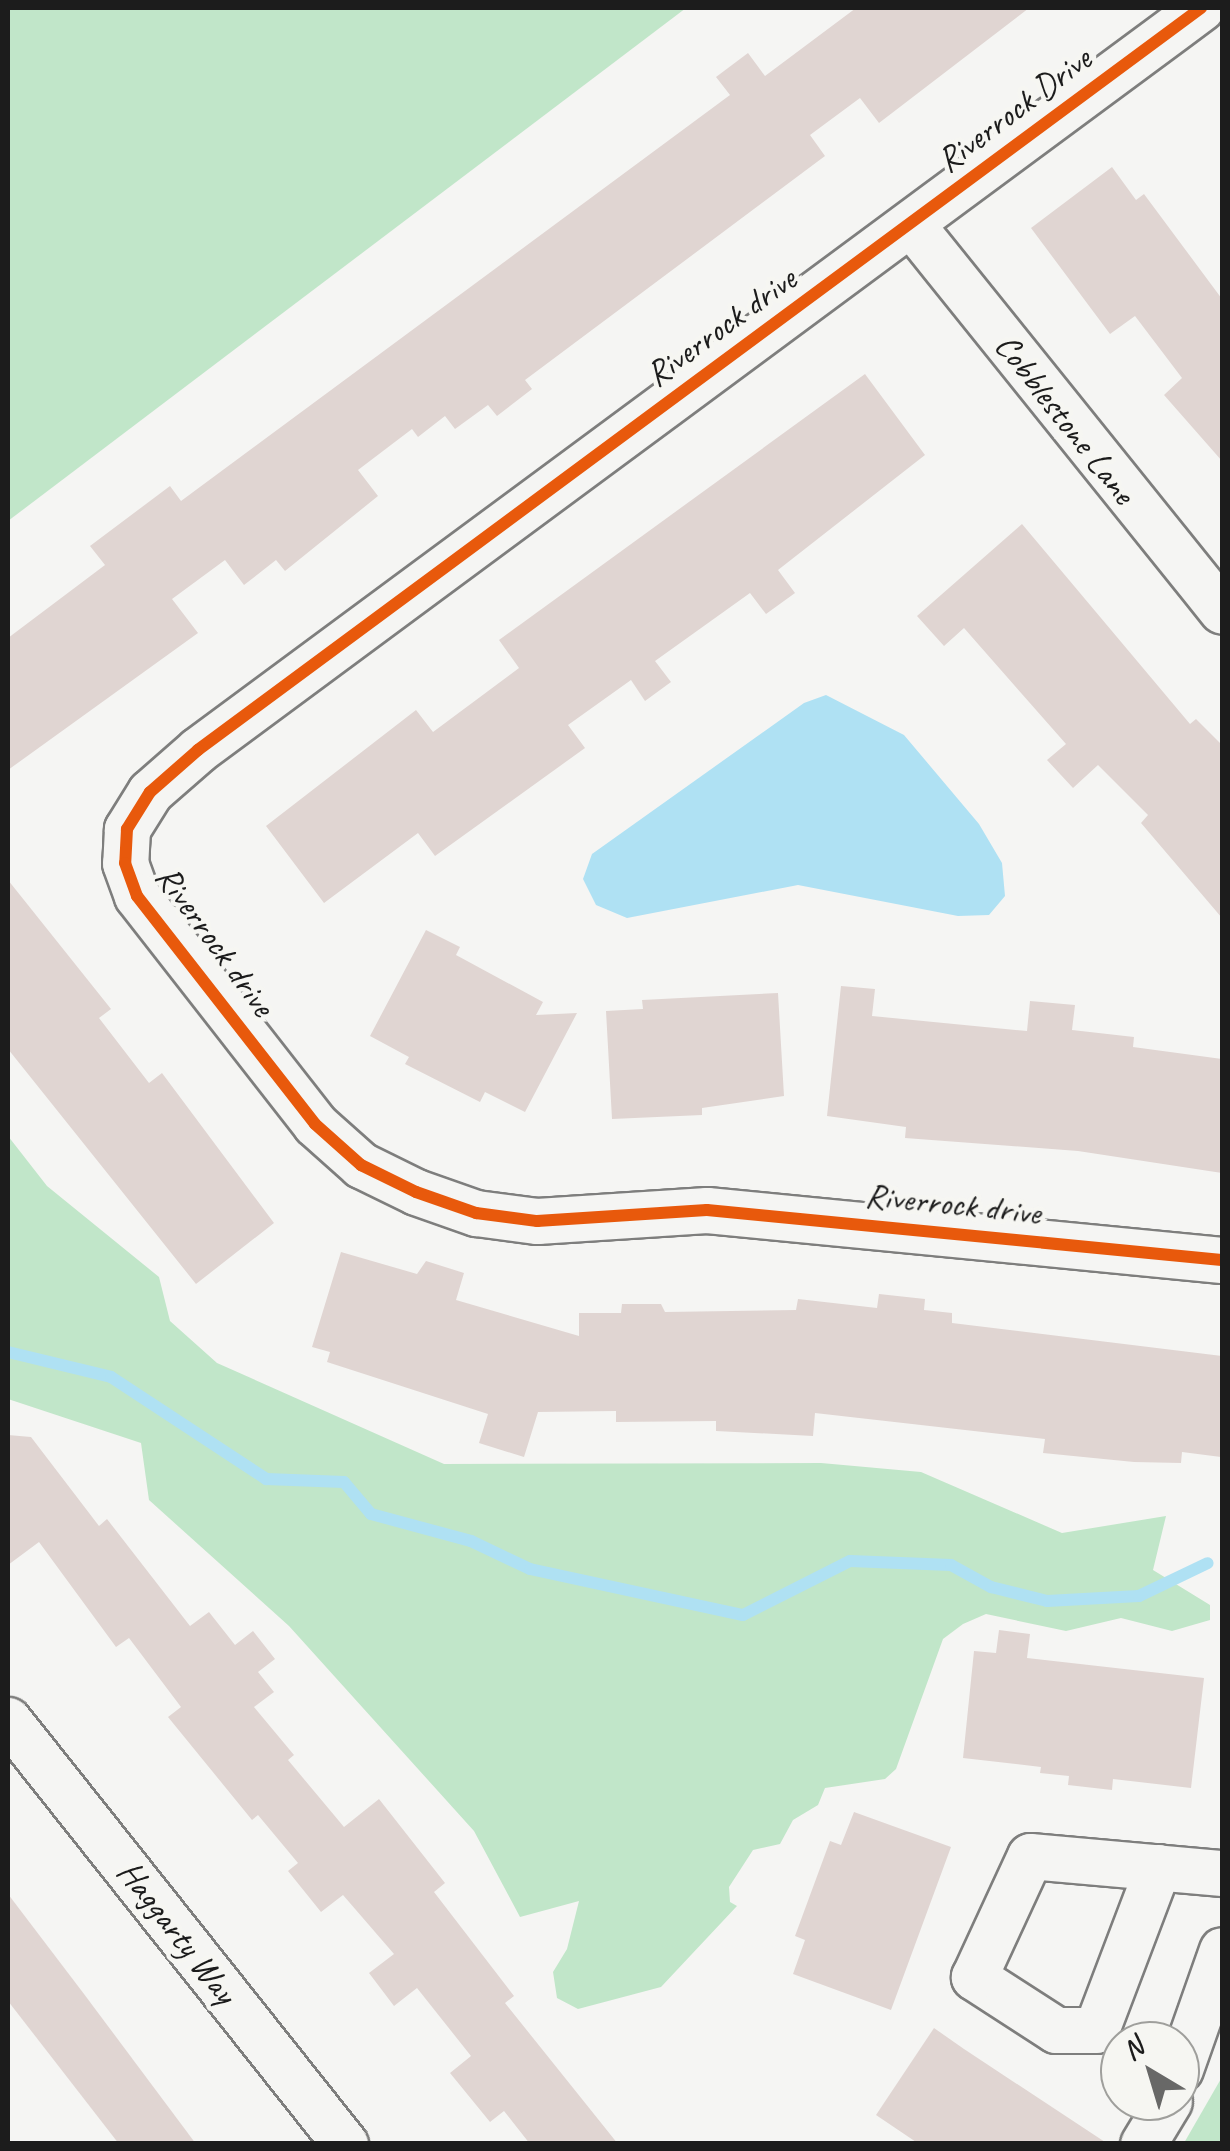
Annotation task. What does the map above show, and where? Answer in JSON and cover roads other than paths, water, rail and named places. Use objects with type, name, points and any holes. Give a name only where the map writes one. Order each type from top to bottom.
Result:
[{"type":"street","name":"Riverrock Drive","points":[[911,224],[1201,8]]},
{"type":"street","name":"Cobblestone Lane","points":[[911,224],[1222,611]]},
{"type":"street","name":"Riverrock drive","points":[[911,224],[198,750],[142,804],[127,829],[125,863],[138,896],[315,1124],[361,1165],[416,1192],[476,1213],[536,1221],[707,1210],[1222,1260]]},
{"type":"street","name":"Haggarty Way","points":[[8,1720],[345,2144]]},
{"type":"street","points":[[1158,1867],[1096,2030],[1056,2030],[974,1977],[1030,1856],[1158,1867],[1222,1873]]},
{"type":"street","points":[[1197,2021],[1222,1950]]},
{"type":"street","points":[[1143,2144],[1157,2121]]},
{"type":"water","points":[[826,695],[904,735],[979,824],[1002,863],[1005,896],[989,915],[958,916],[798,885],[627,918],[596,905],[583,879],[592,854],[804,703]]},
{"type":"waterway","points":[[8,1352],[111,1377],[266,1479],[344,1482],[371,1514],[471,1541],[530,1569],[743,1615],[850,1561],[951,1565],[991,1587],[1047,1601],[1139,1596],[1208,1563]]}]
